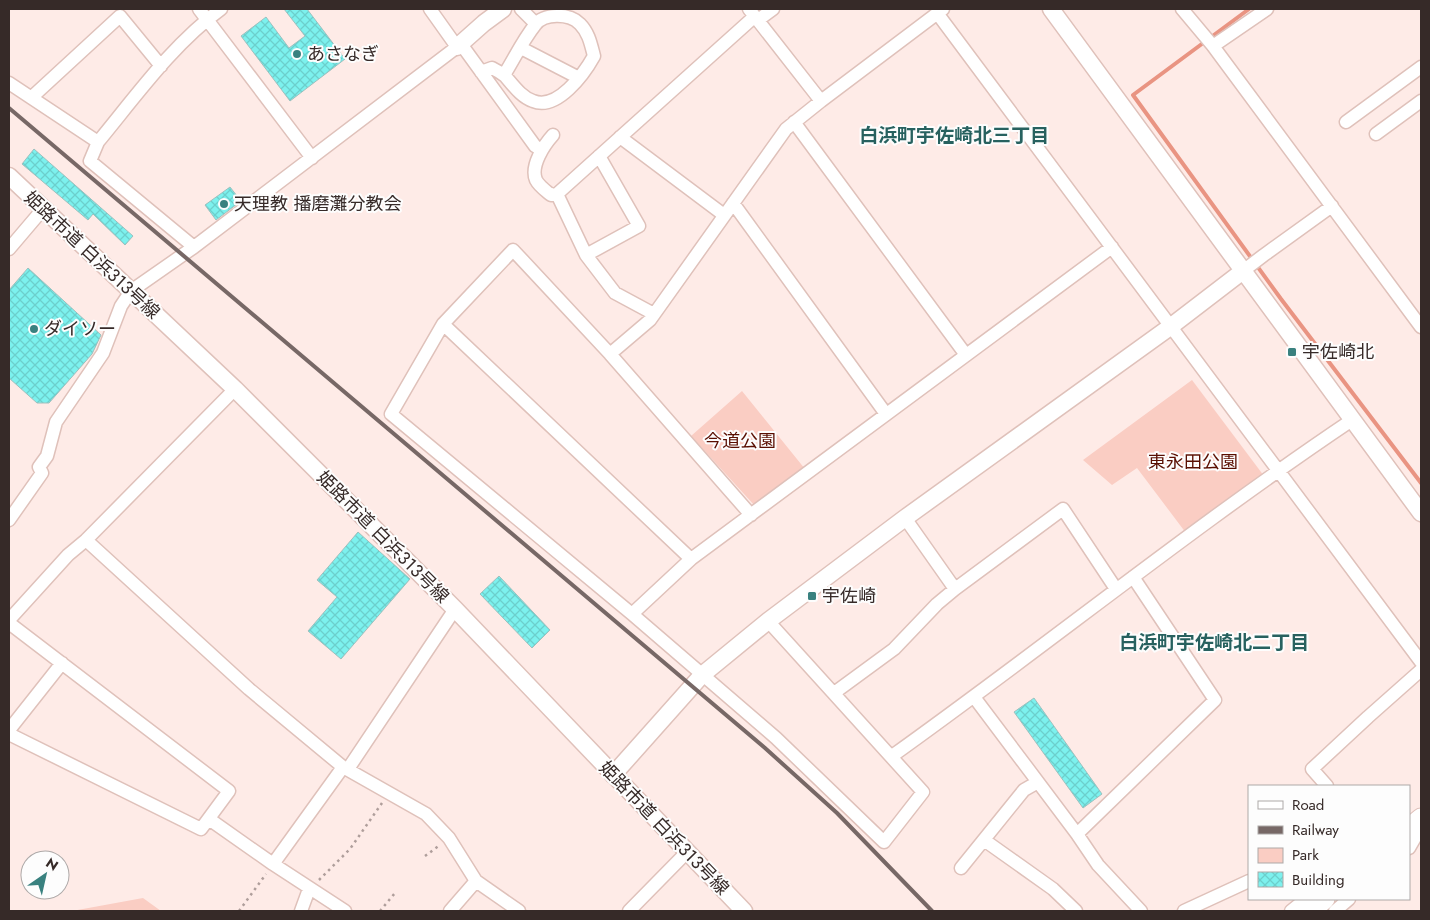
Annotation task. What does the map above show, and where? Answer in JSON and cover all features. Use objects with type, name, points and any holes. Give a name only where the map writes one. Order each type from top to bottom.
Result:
[{"type":"main road","points":[[1410,827],[1421,818]]},
{"type":"main road","points":[[1311,911],[1324,900]]},
{"type":"street","points":[[199,9],[312,158]]},
{"type":"street","points":[[194,247],[90,161],[98,142],[161,66],[206,20],[221,9]]},
{"type":"street","points":[[430,9],[481,72],[535,146],[542,150]]},
{"type":"street","points":[[9,520],[42,473],[39,467],[48,456],[56,422],[103,353],[121,306],[132,291],[312,158],[503,9]]},
{"type":"street","points":[[521,9],[536,24]]},
{"type":"street","points":[[553,135],[542,150],[535,167],[535,178],[540,186],[551,194],[557,194],[754,15],[773,9]]},
{"type":"street","points":[[1051,9],[1421,513]]},
{"type":"street","points":[[1182,9],[1214,46],[1421,328]]},
{"type":"street","points":[[1214,46],[1266,9]]},
{"type":"street","points":[[610,354],[650,320],[786,129],[940,11],[1170,327],[1421,662]]},
{"type":"street","points":[[754,15],[821,101]]},
{"type":"street","points":[[32,97],[120,16],[161,66]]},
{"type":"street","points":[[481,72],[492,68],[504,75],[510,84],[534,102],[547,103],[568,90],[594,56],[590,38],[580,24],[567,17],[552,16],[536,24],[504,75]]},
{"type":"street","points":[[521,48],[579,78]]},
{"type":"street","points":[[1346,122],[1421,67]]},
{"type":"street","points":[[9,84],[32,97],[98,142]]},
{"type":"street","points":[[1376,134],[1421,101]]},
{"type":"street","points":[[794,122],[966,356]]},
{"type":"street","points":[[620,137],[724,215]]},
{"type":"street","points":[[586,255],[639,226],[599,156]]},
{"type":"street","name":"姫路市道 白浜313号線","points":[[9,176],[235,389],[455,609],[744,911]]},
{"type":"street","points":[[557,194],[586,255],[615,293],[654,314]]},
{"type":"street","points":[[733,203],[886,414]]},
{"type":"street","points":[[613,775],[702,675],[768,621],[905,518],[1170,327],[1332,206]]},
{"type":"street","points":[[9,249],[43,209]]},
{"type":"street","points":[[632,614],[691,559],[1112,248]]},
{"type":"street","points":[[751,514],[610,354],[513,250],[443,324],[391,414],[632,614],[776,738],[884,842],[923,792],[768,621]]},
{"type":"street","points":[[443,324],[691,559]]},
{"type":"street","points":[[9,734],[201,829],[229,791],[9,621],[68,555],[86,540],[235,389]]},
{"type":"street","points":[[892,756],[1278,470],[1352,420]]},
{"type":"street","points":[[834,692],[894,649],[936,604],[1064,509],[1116,589]]},
{"type":"street","points":[[905,518],[955,589]]},
{"type":"street","points":[[86,540],[249,689],[345,768],[426,814],[449,838],[476,881],[519,911]]},
{"type":"street","points":[[1077,834],[1215,700],[1132,577]]},
{"type":"street","points":[[273,864],[345,768],[455,609]]},
{"type":"street","points":[[9,730],[62,663]]},
{"type":"street","points":[[1326,785],[1312,769],[1421,670]]},
{"type":"street","points":[[974,697],[1077,834],[1098,866],[1142,911]]},
{"type":"street","points":[[961,868],[1024,790],[1038,782]]},
{"type":"street","points":[[209,819],[309,889],[346,911]]},
{"type":"street","points":[[1410,846],[1421,827]]},
{"type":"street","points":[[984,840],[1053,889],[1076,911]]},
{"type":"street","points":[[629,911],[687,852]]},
{"type":"street","points":[[450,911],[476,881]]},
{"type":"street","points":[[1184,911],[1248,881]]},
{"type":"street","points":[[301,911],[309,889]]},
{"type":"street","points":[[1291,911],[1305,900]]},
{"type":"street","points":[[1334,911],[1348,900]]},
{"type":"path","points":[[309,889],[350,849],[388,794]]},
{"type":"path","points":[[425,856],[449,838]]},
{"type":"path","points":[[239,911],[273,864]]},
{"type":"path","points":[[380,911],[395,893]]},
{"type":"green space","name":"東永田公園","points":[[1192,380],[1264,476],[1186,533],[1137,468],[1112,485],[1083,460]]},
{"type":"green space","name":"今道公園","points":[[742,391],[805,469],[755,506],[691,436]]},
{"type":"green space","points":[[143,898],[161,911],[72,911]]},
{"type":"building","name":"あさなぎ","points":[[284,9],[307,9],[345,59],[290,101],[241,36],[266,17],[289,48],[305,36]]},
{"type":"building","points":[[34,149],[133,236],[125,245],[93,214],[88,220],[22,164]]},
{"type":"building","name":"天理教 播磨灘分教会","points":[[230,187],[241,201],[216,220],[205,205]]},
{"type":"building","points":[[28,268],[101,335],[92,354],[49,403],[37,403],[9,378],[9,290]]},
{"type":"building","points":[[358,532],[410,579],[341,659],[308,631],[337,597],[317,580]]},
{"type":"building","points":[[499,576],[550,630],[532,648],[480,594]]},
{"type":"building","points":[[1034,698],[1102,794],[1083,808],[1014,712]]},
{"type":"waterway","points":[[1249,9],[1133,95],[1281,299],[1421,483]]},
{"type":"railway","points":[[9,108],[765,748],[837,813],[932,911]]},
{"type":"place","name":"あさなぎ","points":[[297,54]]},
{"type":"place","name":"天理教 播磨灘分教会","points":[[224,204]]},
{"type":"place","name":"ダイソー","points":[[34,329]]},
{"type":"place","name":"宇佐崎北","points":[[1292,352]]},
{"type":"place","name":"宇佐崎","points":[[812,596]]},
{"type":"district","name":"白浜町宇佐崎北三丁目","points":[[954,135]]},
{"type":"district","name":"白浜町宇佐崎北二丁目","points":[[1214,642]]}]
